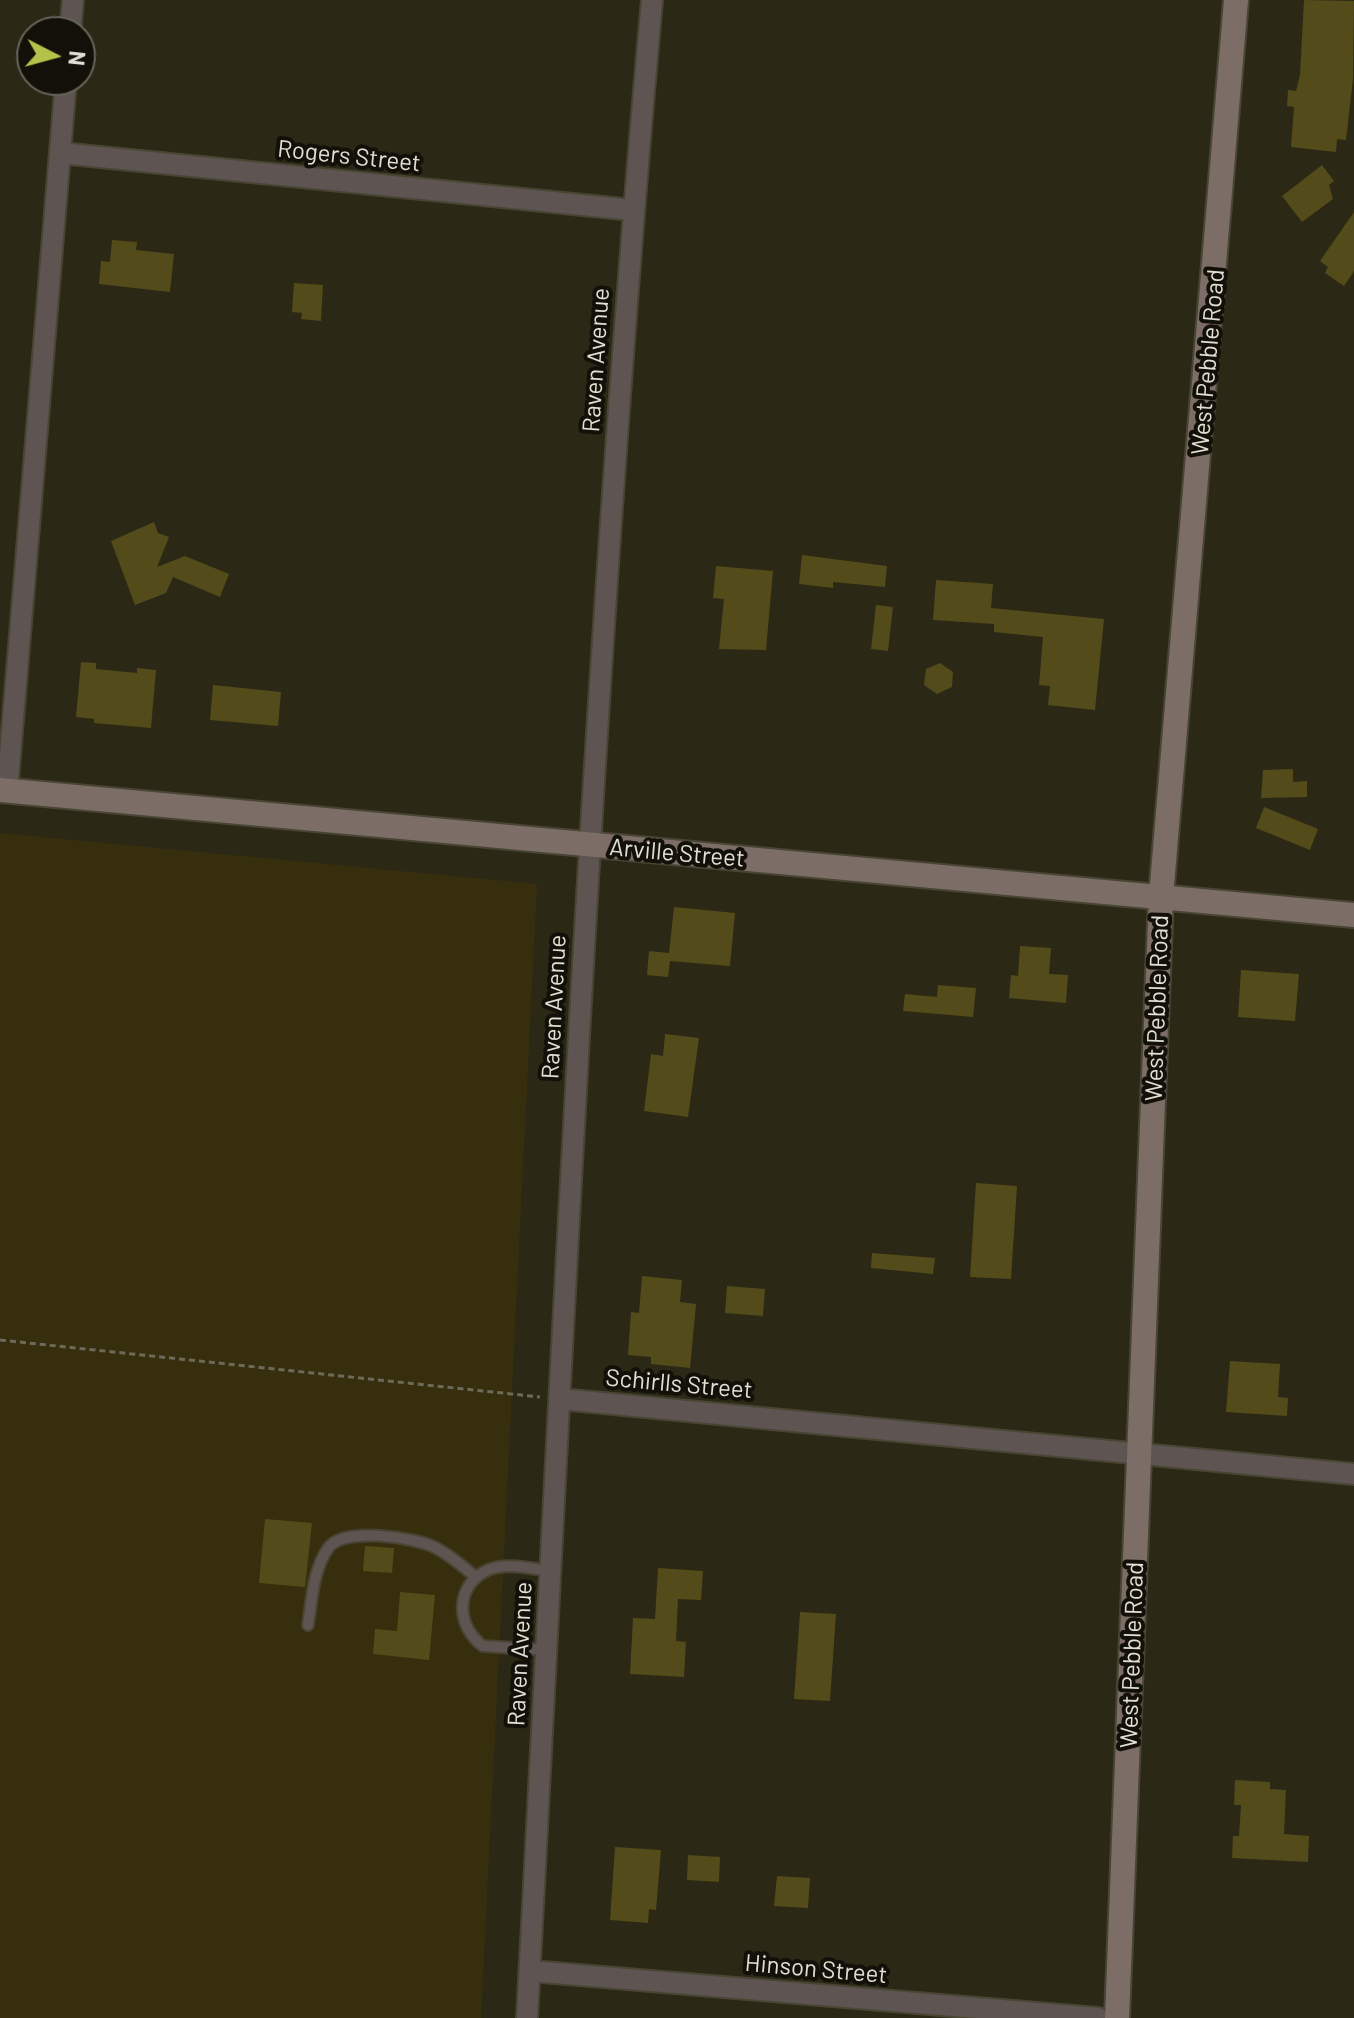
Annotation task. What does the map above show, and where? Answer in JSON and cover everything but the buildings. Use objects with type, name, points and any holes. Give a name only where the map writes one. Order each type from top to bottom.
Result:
[{"type":"street","name":"Raven Avenue","points":[[527,2018],[588,845],[633,210],[652,0]]},
{"type":"street","name":"West Pebble Road","points":[[1117,2018],[1161,897],[1236,0]]},
{"type":"street","points":[[4,791],[65,96]]},
{"type":"street","name":"Rogers Street","points":[[60,153],[633,210]]},
{"type":"street","name":"Arville Street","points":[[4,791],[1354,915]]},
{"type":"street","name":"Schirlls Street","points":[[560,1399],[1354,1474]]},
{"type":"street","name":"Hinson Street","points":[[530,1971],[1098,2018]]},
{"type":"lane","points":[[308,1625],[320,1563],[329,1547],[347,1535],[420,1542],[443,1552],[476,1577]]},
{"type":"lane","points":[[546,1650],[495,1649],[473,1639],[462,1612],[463,1598],[476,1577],[497,1567],[551,1571]]},
{"type":"path","points":[[0,1340],[560,1399]]},
{"type":"sand","points":[[0,833],[537,884],[481,2018],[0,2018]]}]
